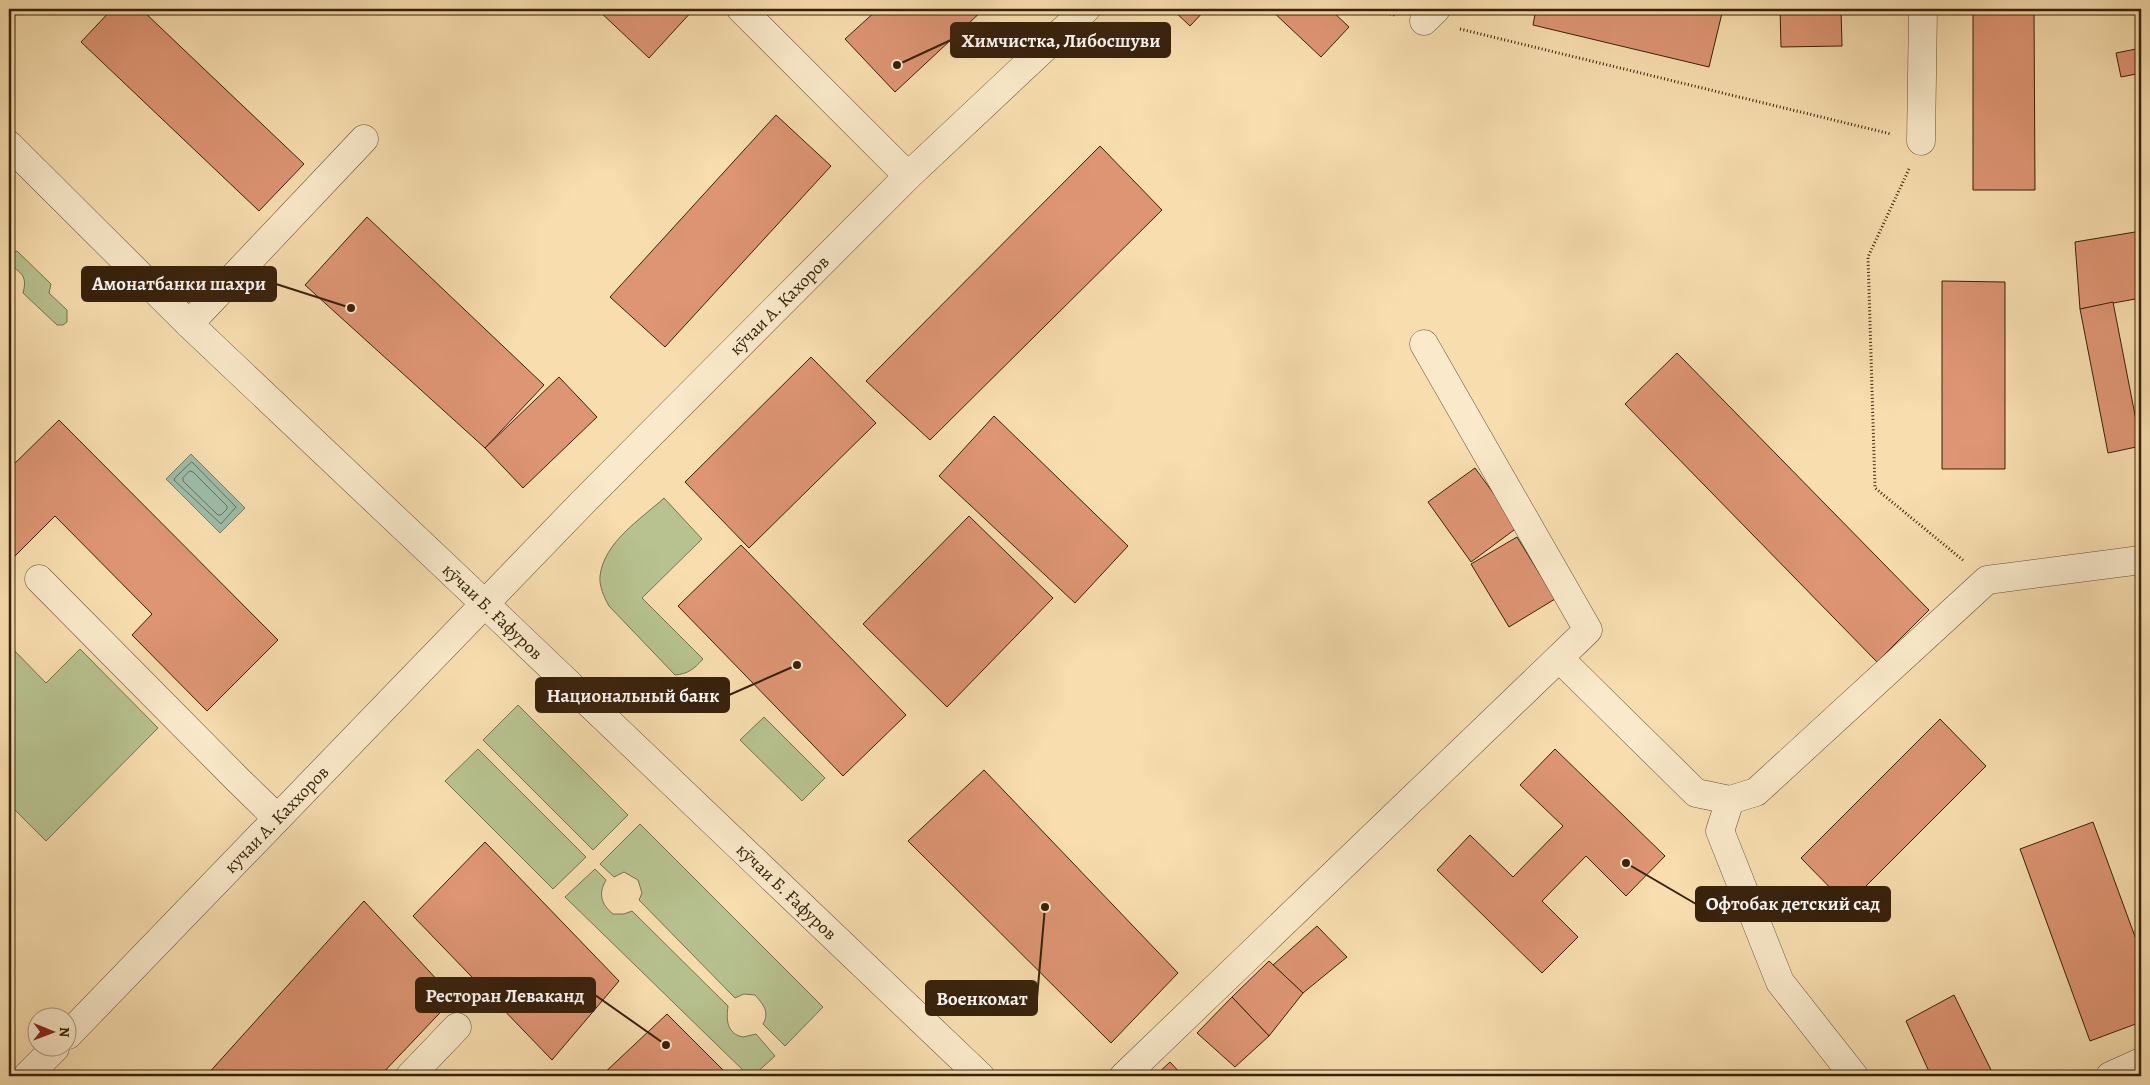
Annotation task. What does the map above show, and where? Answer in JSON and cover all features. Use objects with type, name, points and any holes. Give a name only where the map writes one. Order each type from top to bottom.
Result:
[{"type":"street","points":[[741,9],[908,176]]},
{"type":"street","name":"кӯчаи А. Кахоров","points":[[485,604],[585,500],[908,176],[1086,9]]},
{"type":"street","points":[[1921,141],[1922,9]]},
{"type":"street","points":[[189,324],[364,139]]},
{"type":"street","name":"кӯчаи Б. Ғафуров","points":[[9,145],[189,324],[485,604],[973,1074]]},
{"type":"street","points":[[1124,1076],[1588,630],[1424,344]]},
{"type":"street","points":[[1559,658],[1696,793],[1730,800],[1756,792],[1987,580],[2141,560]]},
{"type":"street","points":[[39,579],[278,818]]},
{"type":"street","name":"кучаи А. Каххоров","points":[[78,1025],[485,604]]},
{"type":"street","points":[[1730,800],[1720,831],[1780,982],[1854,1076]]},
{"type":"street","points":[[410,1076],[457,1028]]},
{"type":"street","points":[[27,1076],[45,1058]]},
{"type":"street","points":[[2110,1076],[2141,1062]]},
{"type":"path","points":[[1430,15],[1921,141],[1868,257],[1875,488],[1987,580]]},
{"type":"green space","points":[[17,251],[51,284],[49,293],[67,310],[67,322],[63,325],[57,325],[23,293],[24,278],[12,265],[11,260],[13,253]]},
{"type":"green space","points":[[664,498],[702,539],[642,598],[703,659],[690,670],[675,675],[609,606],[600,584],[603,564],[608,552],[625,532]]},
{"type":"green space","points":[[9,645],[46,683],[80,649],[158,728],[46,841],[9,804]]},
{"type":"green space","points":[[518,705],[628,815],[593,850],[483,740]]},
{"type":"green space","points":[[764,717],[825,778],[802,801],[740,740]]},
{"type":"green space","points":[[478,749],[586,857],[553,889],[445,781]]},
{"type":"green space","points":[[640,824],[823,1007],[785,1046],[763,1024],[766,1012],[755,995],[744,994],[735,998],[639,900],[642,893],[638,880],[624,872],[614,877],[600,864]]},
{"type":"green space","points":[[595,869],[606,880],[602,890],[602,899],[609,910],[613,914],[624,914],[632,911],[728,1006],[727,1016],[731,1030],[743,1037],[756,1034],[775,1056],[753,1076],[749,1076],[565,897]]},
{"type":"water","points":[[191,454],[245,508],[220,533],[166,479]]},
{"type":"building","points":[[112,9],[141,9],[304,164],[259,211],[81,42]]},
{"type":"building","points":[[597,9],[694,9],[649,58]]},
{"type":"building","points":[[878,9],[984,9],[895,92],[845,39]]},
{"type":"building","points":[[1172,9],[1206,9],[1190,26]]},
{"type":"building","points":[[1270,9],[1330,9],[1349,27],[1321,57]]},
{"type":"building","points":[[1536,9],[1723,9],[1709,67],[1533,25]]},
{"type":"building","points":[[1780,9],[1841,9],[1842,46],[1781,47]]},
{"type":"building","points":[[1973,9],[2034,9],[2035,190],[1973,190]]},
{"type":"building","points":[[2141,48],[2141,73],[2121,77],[2116,53]]},
{"type":"building","points":[[776,115],[831,166],[665,347],[610,297]]},
{"type":"building","points":[[1100,146],[1162,210],[930,440],[866,381]]},
{"type":"building","points":[[367,217],[544,385],[485,448],[305,285]]},
{"type":"building","points":[[2141,231],[2141,298],[2080,309],[2075,242]]},
{"type":"building","points":[[1942,281],[2005,282],[2005,469],[1942,469]]},
{"type":"building","points":[[2113,302],[2141,446],[2108,453],[2080,309]]},
{"type":"building","points":[[1677,353],[1929,610],[1877,662],[1625,404]]},
{"type":"building","points":[[811,357],[876,423],[749,548],[685,482]]},
{"type":"building","points":[[559,377],[597,417],[523,488],[485,448]]},
{"type":"building","points":[[994,416],[1128,546],[1075,603],[939,476]]},
{"type":"building","points":[[59,420],[278,640],[207,711],[132,635],[152,614],[55,516],[9,562],[9,469]]},
{"type":"building","points":[[1475,468],[1518,527],[1471,562],[1428,502]]},
{"type":"building","points":[[969,516],[1053,598],[947,707],[863,624]]},
{"type":"building","points":[[1517,537],[1555,599],[1509,627],[1471,564]]},
{"type":"building","points":[[741,545],[906,715],[843,776],[678,606]]},
{"type":"building","points":[[1940,719],[1986,766],[1847,905],[1801,858]]},
{"type":"building","points":[[1555,749],[1665,856],[1626,896],[1586,856],[1542,901],[1578,937],[1542,973],[1437,870],[1470,835],[1513,877],[1563,826],[1520,785]]},
{"type":"building","points":[[984,770],[1178,973],[1111,1043],[908,841]]},
{"type":"building","points":[[2093,822],[2141,953],[2141,1022],[2090,1041],[2020,849]]},
{"type":"building","points":[[485,842],[619,981],[552,1060],[413,916]]},
{"type":"building","points":[[364,901],[454,998],[380,1076],[206,1076]]},
{"type":"building","points":[[1317,926],[1347,957],[1303,993],[1273,965]]},
{"type":"building","points":[[1269,961],[1303,993],[1269,1036],[1232,997]]},
{"type":"building","points":[[1954,995],[1994,1076],[1931,1076],[1906,1021]]},
{"type":"building","points":[[1232,997],[1269,1036],[1235,1067],[1197,1033]]},
{"type":"building","points":[[667,1014],[729,1076],[601,1076]]},
{"type":"building","points":[[1170,1062],[1183,1076],[1155,1076]]},
{"type":"place","name":"Химчистка, Либосшуви","points":[[897,65]]},
{"type":"place","name":"Амонатбанки шахри","points":[[351,308]]},
{"type":"place","name":"Национальный банк","points":[[797,665]]},
{"type":"place","name":"Офтобак детский сад","points":[[1626,863]]},
{"type":"place","name":"Военкомат","points":[[1045,907]]},
{"type":"place","name":"Ресторан Леваканд","points":[[666,1045]]}]
